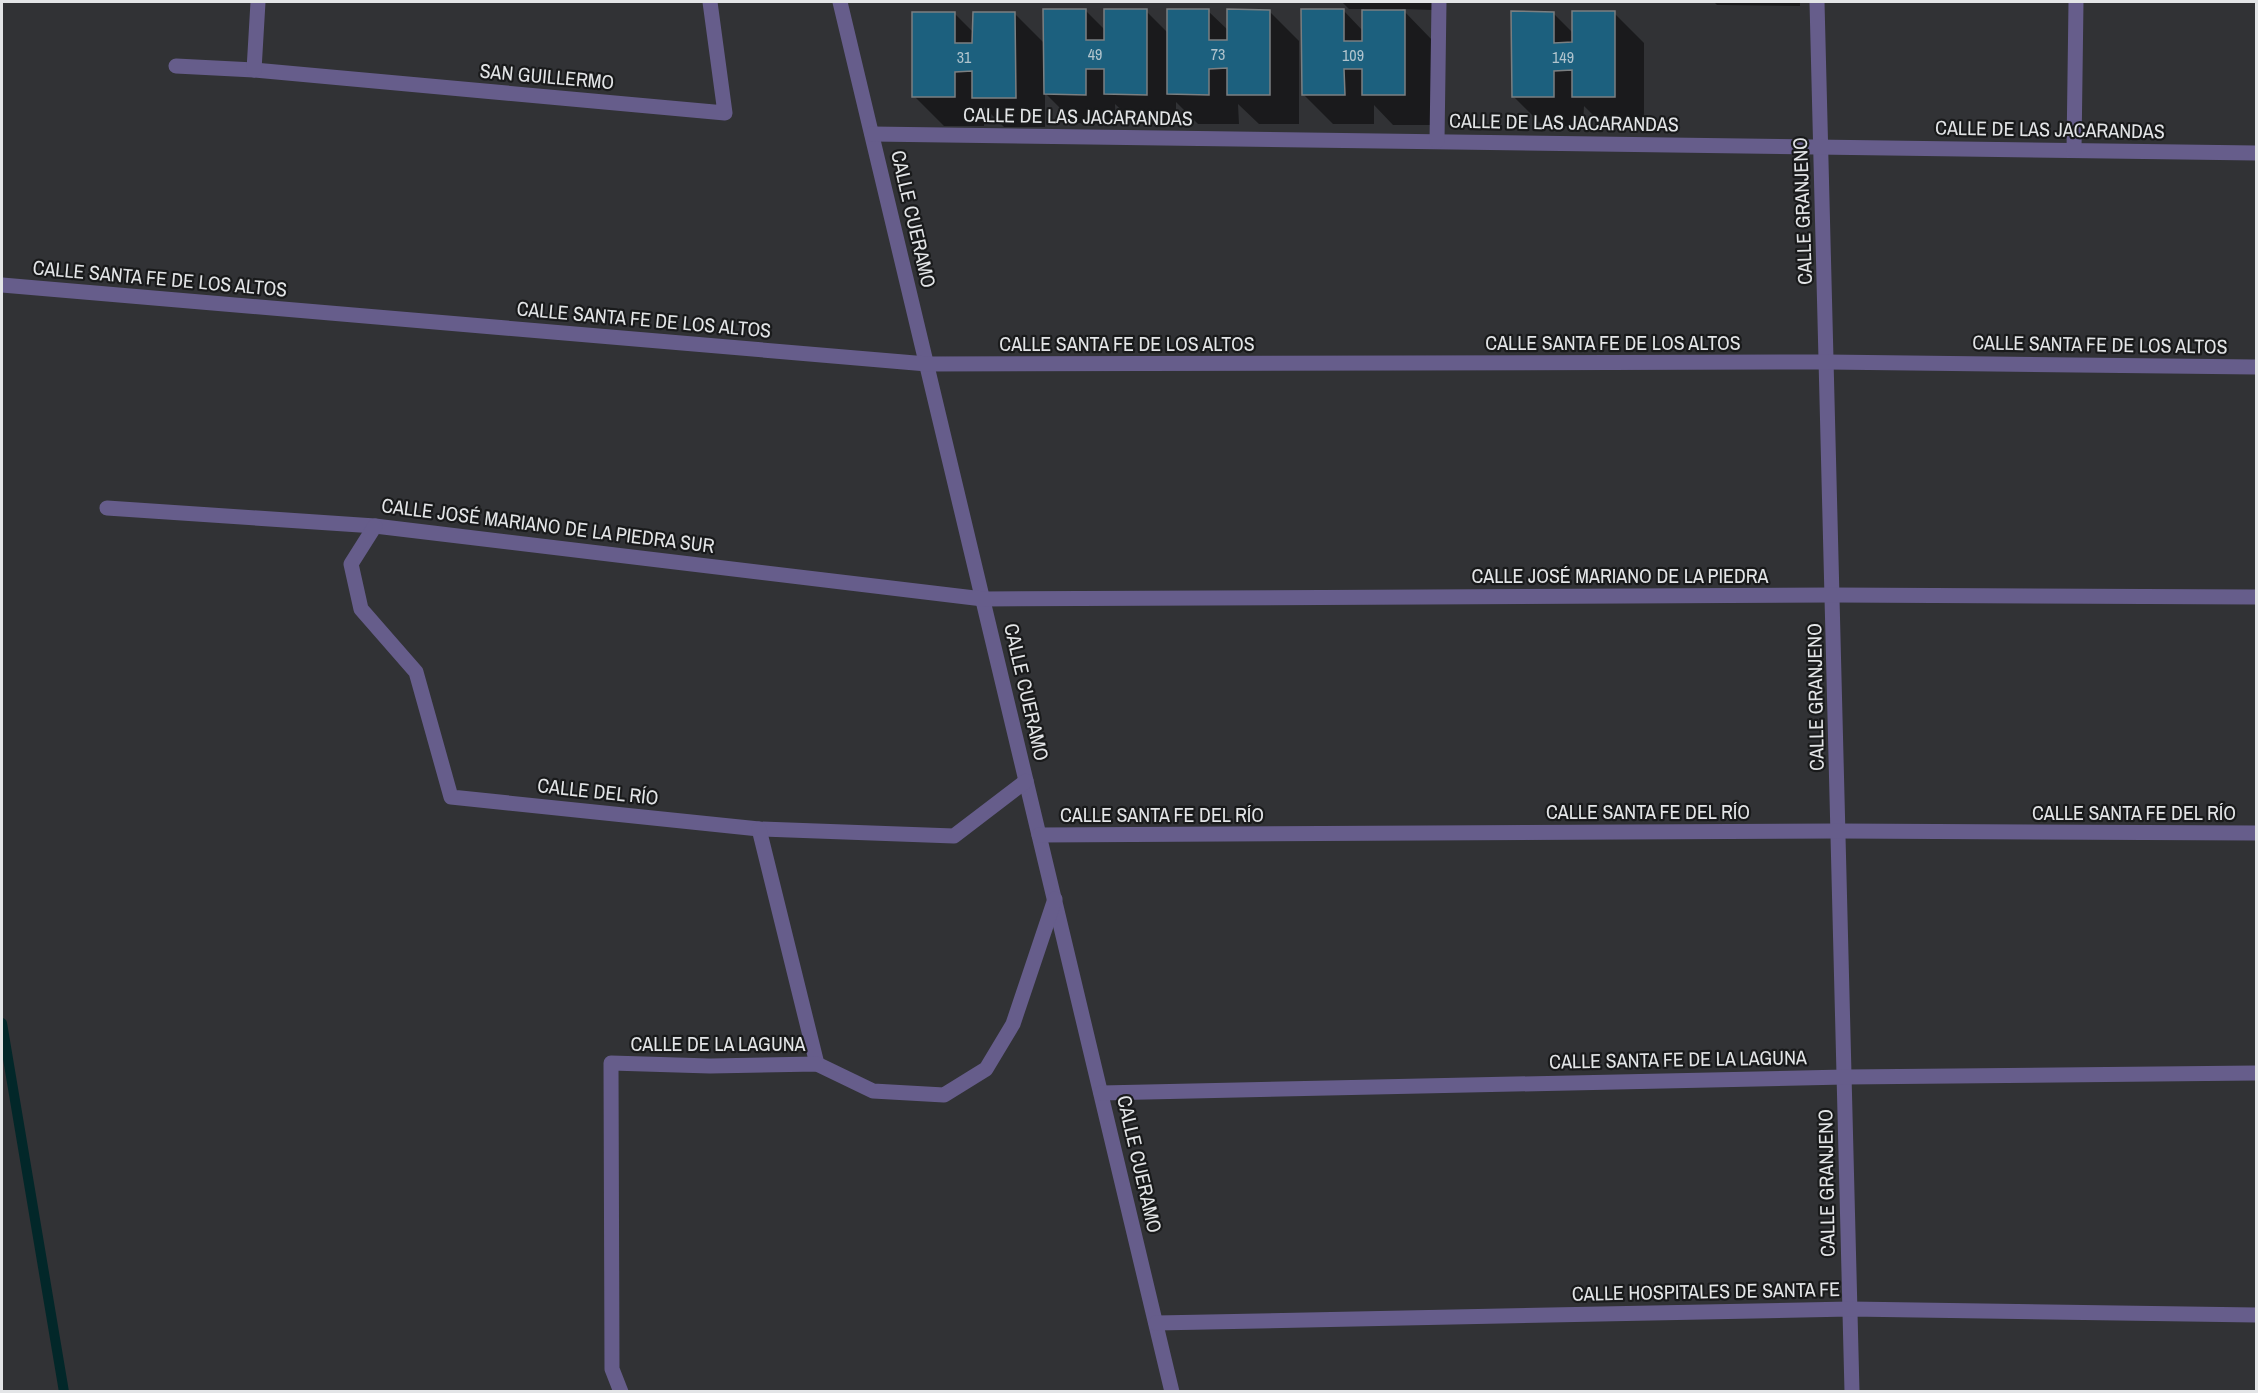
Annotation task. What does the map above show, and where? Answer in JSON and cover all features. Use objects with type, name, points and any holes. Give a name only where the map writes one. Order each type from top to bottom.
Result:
[{"type":"street","points":[[254,70],[258,2]]},
{"type":"street","name":"SAN GUILLERMO","points":[[176,66],[254,70],[725,113],[710,2]]},
{"type":"street","name":"CALLE CUERAMO","points":[[840,2],[1172,1392]]},
{"type":"street","points":[[1437,141],[1438,2]]},
{"type":"street","name":"CALLE GRANJENO","points":[[1817,2],[1852,1392]]},
{"type":"street","points":[[2074,150],[2076,2]]},
{"type":"street","name":"CALLE DE LAS JACARANDAS","points":[[872,134],[2256,153]]},
{"type":"street","name":"CALLE SANTA FE DE LOS ALTOS","points":[[2,285],[927,364],[1827,362],[2256,367]]},
{"type":"street","name":"CALLE JOSÉ MARIANO DE LA PIEDRA SUR","points":[[107,508],[375,526],[983,598]]},
{"type":"street","name":"CALLE DEL RÍO","points":[[375,526],[351,564],[361,609],[416,672],[451,797],[759,829],[954,836],[1026,781]]},
{"type":"street","name":"CALLE JOSÉ MARIANO DE LA PIEDRA","points":[[983,598],[1833,595],[2256,597]]},
{"type":"street","points":[[759,829],[817,1064]]},
{"type":"street","name":"CALLE SANTA FE DEL RÍO","points":[[1039,835],[1839,831],[2256,833]]},
{"type":"street","name":"CALLE DE LA LAGUNA","points":[[621,1392],[612,1369],[611,1063],[710,1066],[817,1064],[873,1091],[944,1095],[986,1069],[1013,1024],[1055,899]]},
{"type":"street","name":"CALLE SANTA FE DE LA LAGUNA","points":[[1101,1093],[1845,1077],[2256,1073]]},
{"type":"street","name":"CALLE HOSPITALES DE SANTA FE","points":[[1156,1323],[1850,1309],[2256,1315]]},
{"type":"building","points":[[1043,9],[1086,9],[1086,40],[1104,40],[1104,9],[1147,9],[1147,95],[1104,94],[1104,69],[1086,69],[1086,95],[1044,94]]},
{"type":"building","points":[[1167,9],[1209,9],[1209,40],[1227,40],[1227,9],[1270,10],[1270,95],[1227,95],[1227,68],[1209,69],[1209,95],[1167,94]]},
{"type":"building","points":[[1301,9],[1344,9],[1344,41],[1362,41],[1362,10],[1405,10],[1405,95],[1362,95],[1362,69],[1344,69],[1345,95],[1302,95]]},
{"type":"building","points":[[1511,11],[1554,12],[1554,43],[1572,42],[1572,11],[1615,11],[1615,97],[1572,97],[1572,70],[1554,71],[1554,97],[1512,97]]},
{"type":"building","points":[[912,12],[955,12],[955,43],[972,43],[973,12],[1015,12],[1016,98],[972,98],[972,71],[955,72],[955,97],[912,97]]},
{"type":"waterway","points":[[2,1023],[64,1392]]}]
